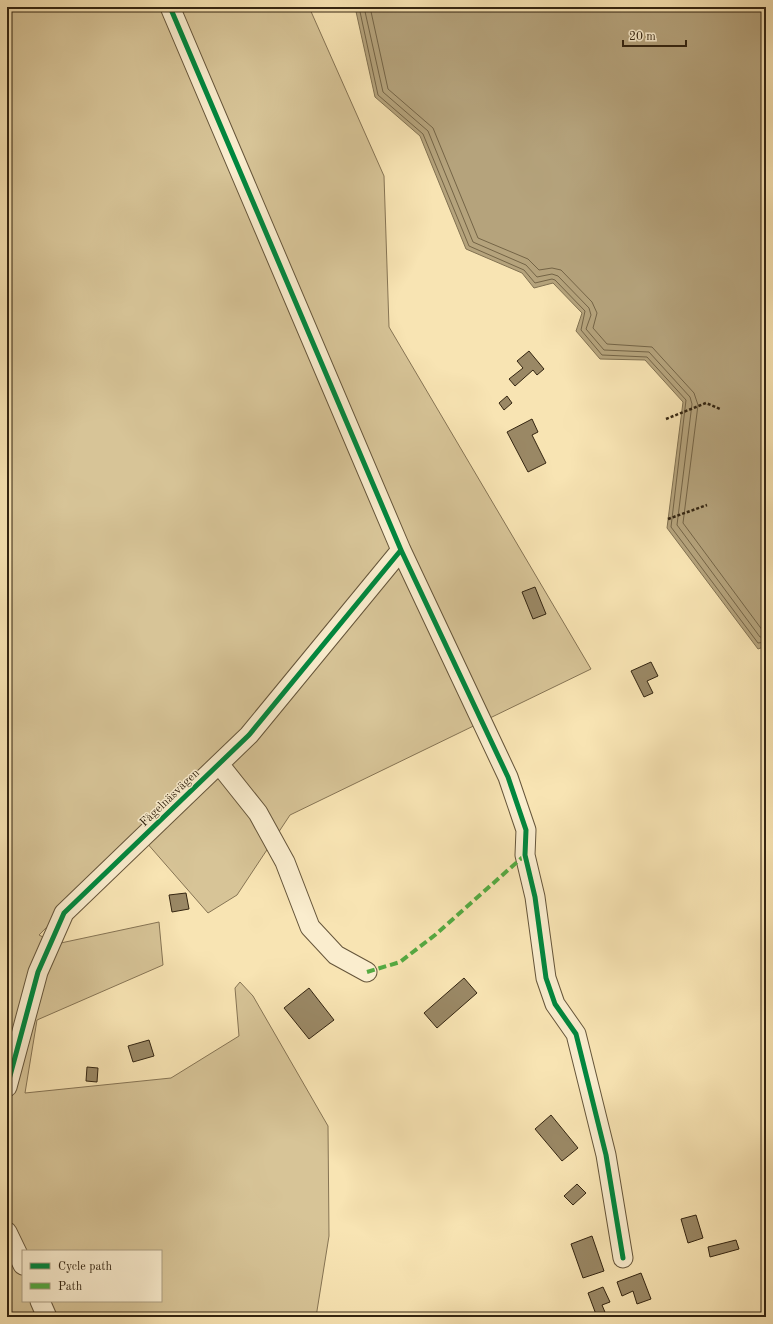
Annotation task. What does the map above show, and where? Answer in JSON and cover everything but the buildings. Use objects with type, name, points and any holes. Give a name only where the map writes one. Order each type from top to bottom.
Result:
[{"type":"street","points":[[170,7],[400,550],[508,777],[526,830],[525,856],[535,897],[546,978],[555,1004],[576,1034],[606,1155],[623,1258]]},
{"type":"street","name":"Fågelnäsvägen","points":[[7,1087],[38,972],[64,913],[249,735],[400,550]]},
{"type":"street","points":[[219,764],[258,813],[285,862],[310,927],[336,955],[367,972]]},
{"type":"street","points":[[7,1232],[22,1263]]},
{"type":"street","points":[[40,1302],[47,1317]]},
{"type":"path","points":[[666,419],[706,403],[720,409]]},
{"type":"path","points":[[668,519],[707,505]]},
{"type":"shaded area","points":[[7,7],[309,7],[384,176],[389,327],[591,669],[290,815],[237,895],[208,913],[139,834],[39,935],[56,944],[159,922],[163,965],[37,1020],[25,1093],[171,1078],[239,1036],[235,988],[240,982],[253,996],[328,1126],[329,1236],[316,1317],[7,1317]]},
{"type":"water","points":[[355,7],[766,7],[766,646],[758,649],[667,528],[683,402],[645,360],[600,359],[576,331],[582,313],[553,283],[534,288],[522,273],[466,249],[420,136],[375,97]]},
{"type":"marked path","points":[[367,972],[400,962],[435,935],[525,855]]},
{"type":"cycle path","points":[[170,7],[401,550],[508,777],[526,830],[525,855],[535,897],[546,978],[555,1004],[576,1034],[606,1155],[623,1258]]},
{"type":"cycle path","points":[[7,1087],[38,972],[64,913],[249,735],[401,550]]}]
